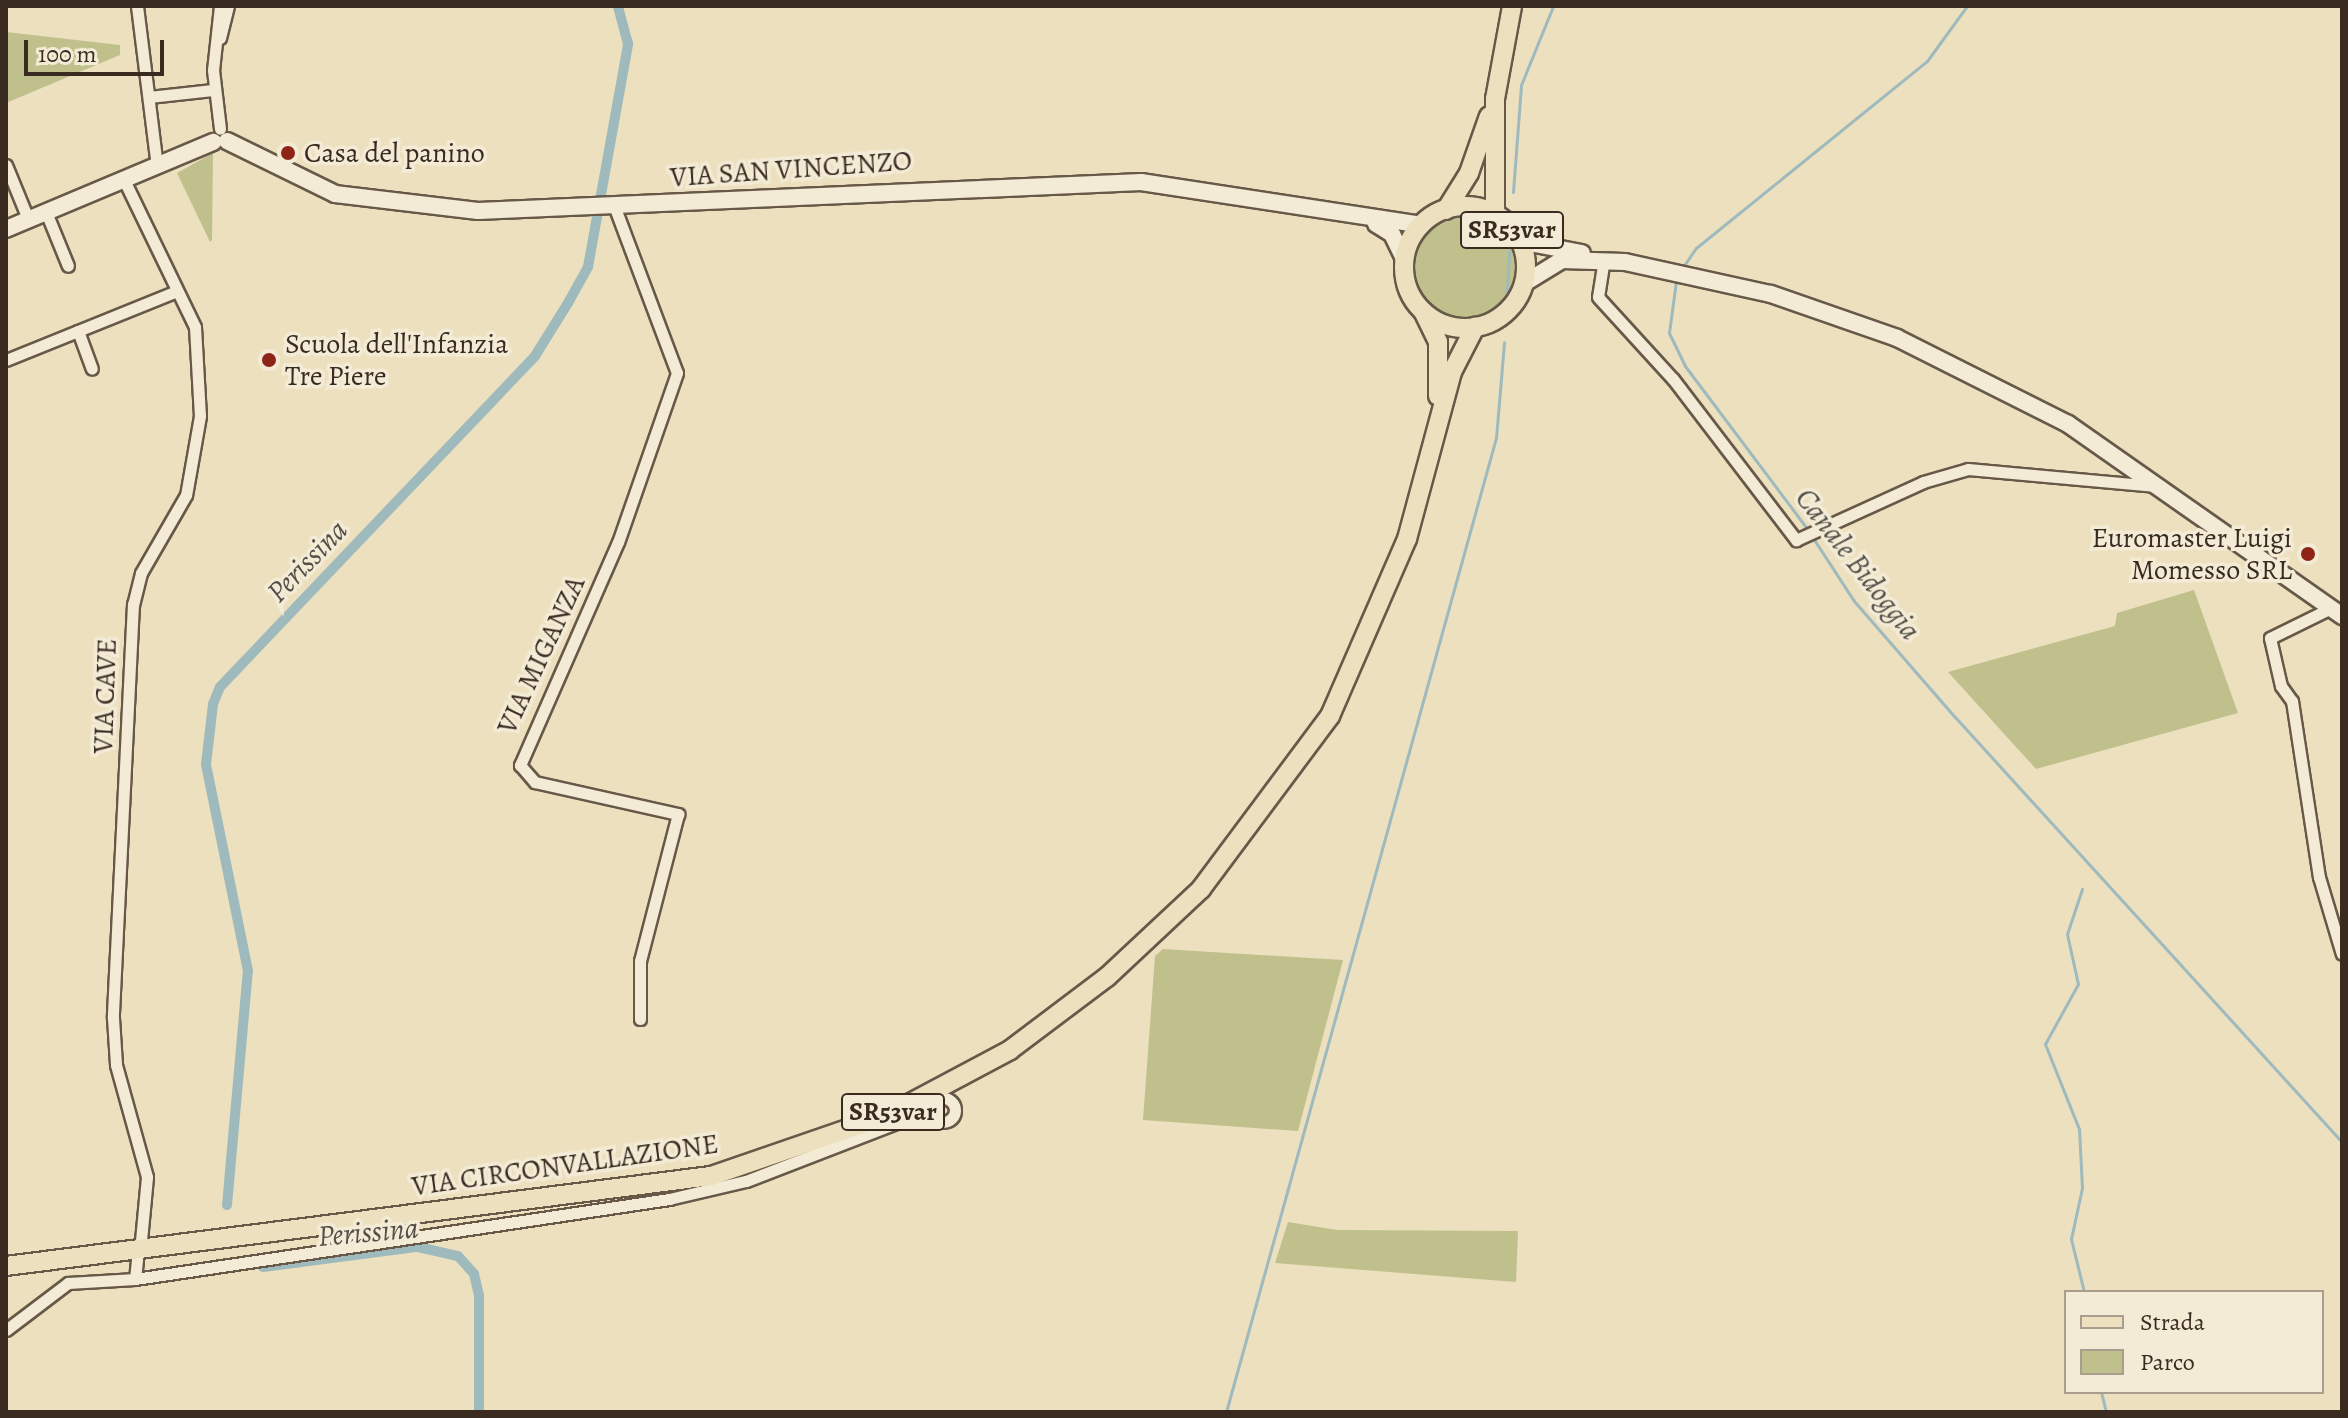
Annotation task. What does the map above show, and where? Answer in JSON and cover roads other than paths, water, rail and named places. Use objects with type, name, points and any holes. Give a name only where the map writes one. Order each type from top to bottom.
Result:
[{"type":"main road","name":"SR53var","points":[[1424,313],[1407,287],[1404,259],[1422,225],[1446,210],[1469,173],[1495,99],[1512,6]]},
{"type":"main road","name":"SR53var","points":[[1495,99],[1495,215]]},
{"type":"main road","name":"SR53var","points":[[1446,210],[1495,215],[1519,241],[1523,284],[1503,315],[1475,327]]},
{"type":"main road","points":[[1424,313],[1452,326],[1475,327]]},
{"type":"main road","name":"VIA CIRCONVALLAZIONE","points":[[1424,313],[1438,342],[1436,430]]},
{"type":"main road","name":"VIA CIRCONVALLAZIONE","points":[[6,1266],[711,1176],[888,1115],[1010,1050],[1161,928],[1287,780],[1365,644],[1407,539],[1452,372],[1475,327]]},
{"type":"street","points":[[137,6],[157,166]]},
{"type":"street","points":[[6,229],[220,137],[213,84],[220,6]]},
{"type":"street","points":[[213,84],[228,6]]},
{"type":"street","points":[[149,97],[213,84]]},
{"type":"street","name":"VIA SAN VINCENZO","points":[[220,137],[349,197],[492,212],[605,209],[801,192],[1141,182],[1232,190],[1368,219],[1422,225]]},
{"type":"street","points":[[6,165],[28,219]]},
{"type":"street","name":"VIA CAVE","points":[[124,180],[195,327],[200,429],[186,495],[141,573],[133,604],[113,1018],[116,1065],[147,1177],[141,1241]]},
{"type":"street","name":"VIA MIGANZA","points":[[605,209],[677,373],[618,542],[520,759],[535,782],[678,814],[640,961],[640,1019]]},
{"type":"street","points":[[46,212],[68,266]]},
{"type":"street","name":"VIA SAN VINCENZO","points":[[1368,219],[1392,234],[1404,259]]},
{"type":"street","points":[[1519,241],[1689,274],[1837,315],[1912,344],[2037,405],[2161,486],[2336,612]]},
{"type":"street","points":[[1523,284],[1562,260],[1598,258]]},
{"type":"street","points":[[1598,258],[1598,297],[1673,379],[1790,536],[1802,541],[1923,482],[1968,469],[2161,486]]},
{"type":"street","points":[[6,360],[177,291]]},
{"type":"street","points":[[78,331],[92,369]]},
{"type":"street","points":[[2336,612],[2270,638],[2281,686],[2292,701],[2319,877],[2342,954]]},
{"type":"street","points":[[6,1330],[68,1283],[135,1279],[669,1199],[746,1181],[904,1120],[946,1098],[956,1109],[948,1121],[904,1120]]},
{"type":"street","points":[[933,1104],[936,1119]]},
{"type":"street","points":[[135,1279],[137,1259]]},
{"type":"waterway","name":"Perissina","points":[[227,1205],[248,971],[206,764],[213,704],[220,687],[535,356],[568,303],[588,267],[628,44],[618,6]]},
{"type":"waterway","points":[[1513,192],[1521,85],[1553,6]]},
{"type":"waterway","name":"Canale Bidoggia","points":[[1683,267],[1696,248],[1927,61],[1967,6]]},
{"type":"waterway","points":[[1507,292],[1509,251]]},
{"type":"waterway","name":"Canale Bidoggia","points":[[1676,281],[1669,333],[1685,366],[1809,531]]},
{"type":"waterway","points":[[1226,1412],[1496,438],[1504,342]]},
{"type":"waterway","name":"Canale Bidoggia","points":[[1813,538],[1854,601],[1955,717],[2342,1142]]},
{"type":"waterway","points":[[2082,889],[2067,934],[2078,984],[2045,1044],[2079,1129],[2082,1188],[2071,1239],[2084,1290]]},
{"type":"waterway","name":"Perissina","points":[[263,1267],[418,1247],[458,1256],[474,1274],[479,1296],[479,1412]]},
{"type":"waterway","points":[[2102,1394],[2106,1412]]},
{"type":"place","name":"Casa del panino","points":[[288,153]]},
{"type":"place","name":"Scuola dell'Infanzia Tre Piere","points":[[269,360]]},
{"type":"place","name":"Euromaster Luigi Momesso SRL","points":[[2308,554]]}]
